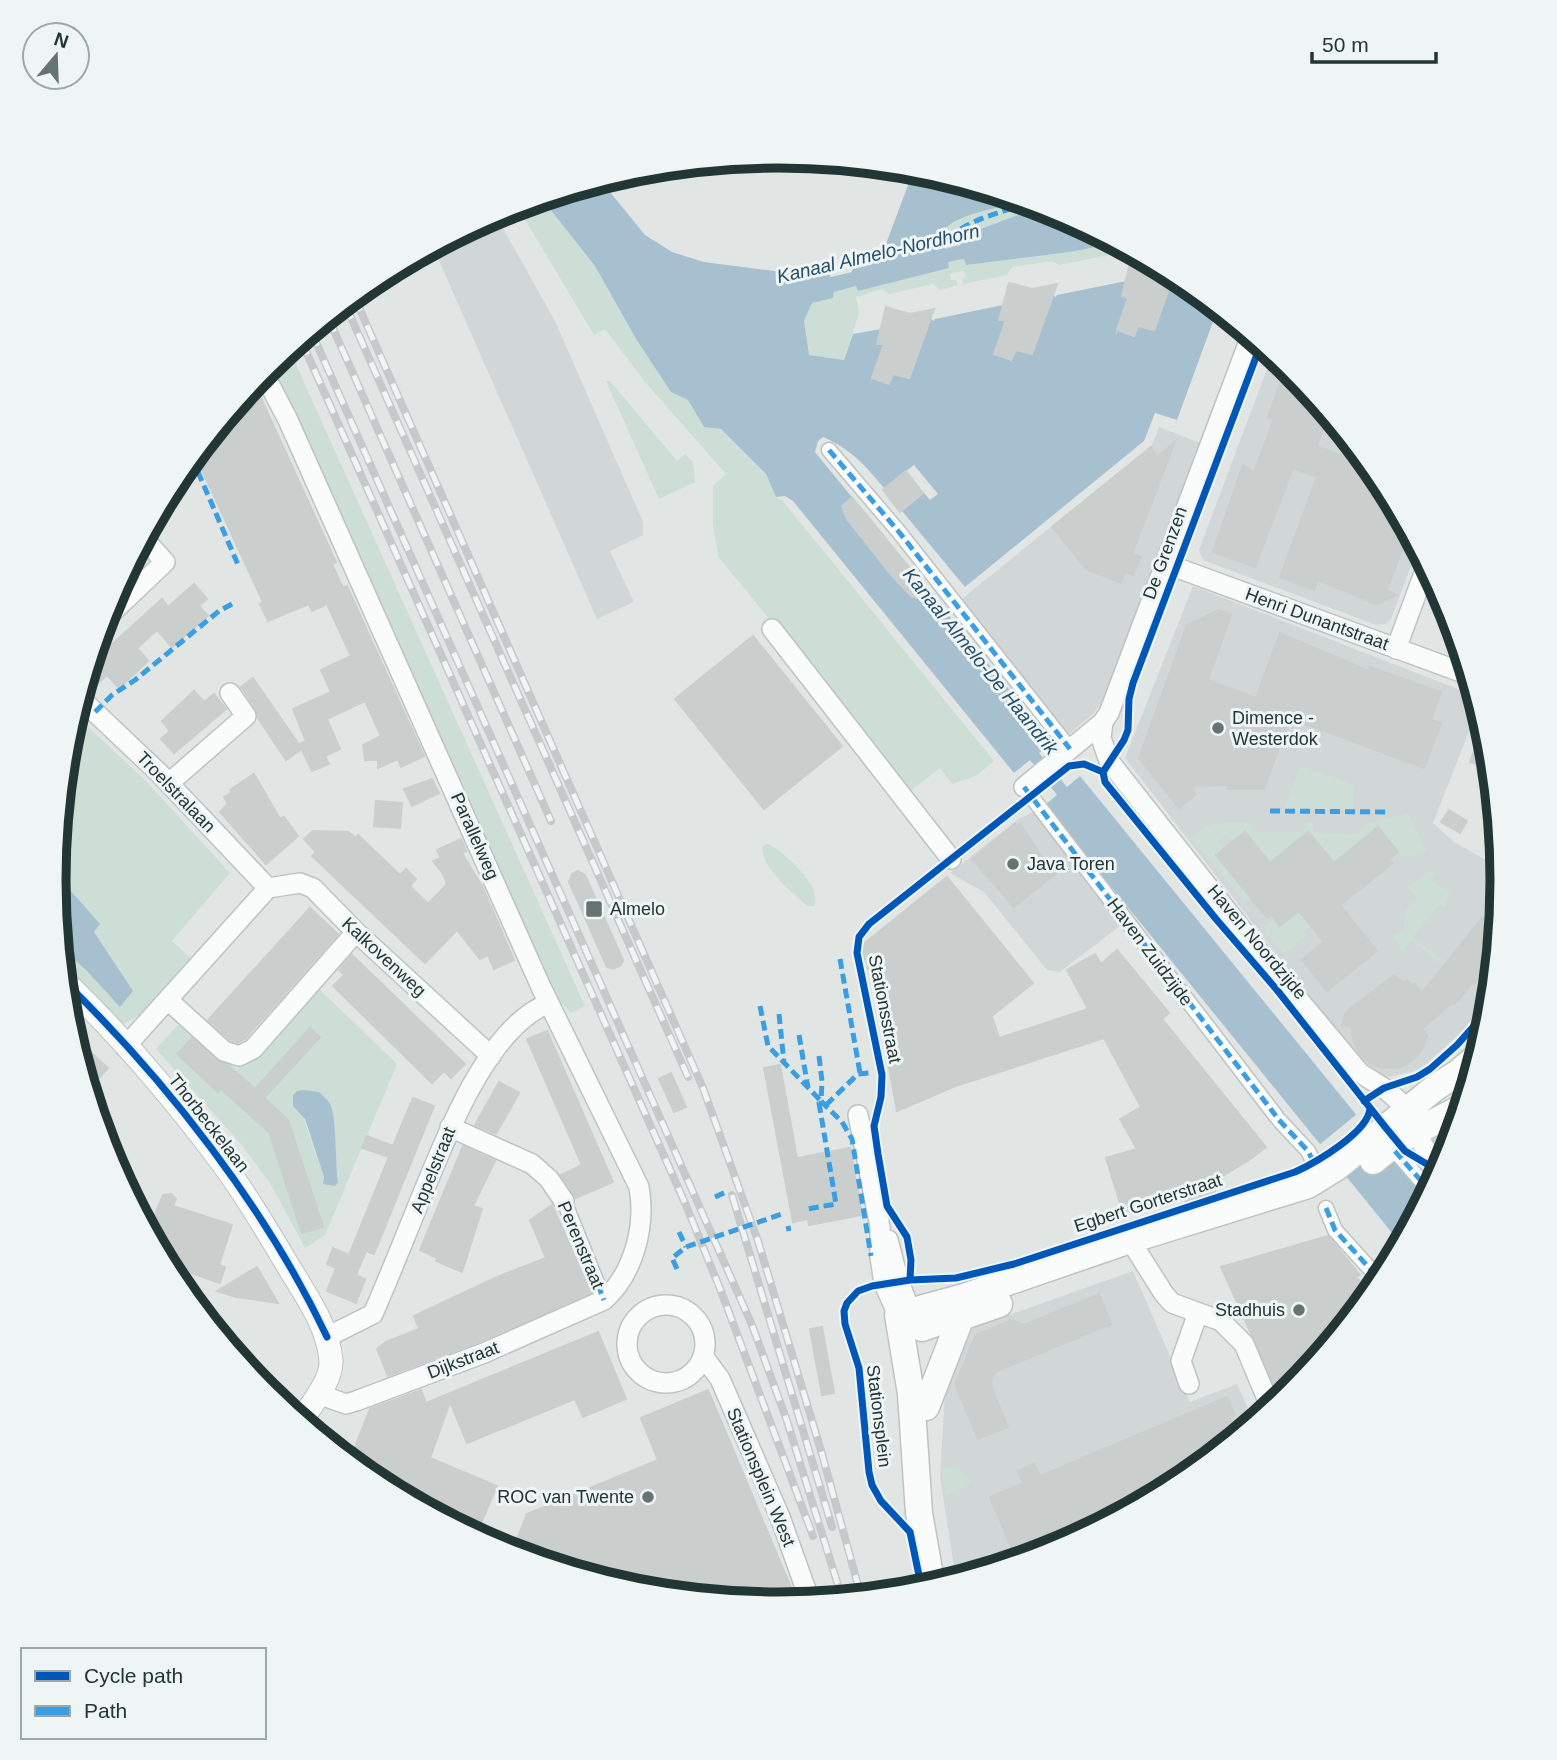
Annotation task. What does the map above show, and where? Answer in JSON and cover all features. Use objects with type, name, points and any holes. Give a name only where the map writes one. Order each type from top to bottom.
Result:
[{"type":"main road","points":[[1402,1134],[1464,1070]]},
{"type":"main road","points":[[1402,1134],[1452,1112]]},
{"type":"main road","name":"Egbert Gorterstraat","points":[[906,1323],[961,1317],[1134,1248],[1294,1190],[1322,1178],[1402,1134]]},
{"type":"main road","name":"Egbert Gorterstraat","points":[[906,1323],[964,1297],[1134,1248]]},
{"type":"main road","points":[[926,1407],[961,1317]]},
{"type":"main road","points":[[906,1323],[923,1369],[933,1516],[943,1572]]},
{"type":"main road","name":"Stationsplein","points":[[906,1323],[919,1513],[930,1575]]},
{"type":"street","name":"De Grenzen","points":[[1039,775],[1103,722],[1113,702],[1248,345]]},
{"type":"street","name":"Parallelweg","points":[[269,384],[298,443],[549,1003],[639,1187],[642,1212],[635,1246],[616,1288],[604,1300]]},
{"type":"street","points":[[829,450],[899,532],[1070,749],[1108,761]]},
{"type":"street","points":[[124,601],[165,562],[150,546]]},
{"type":"street","name":"Henri Dunantstraat","points":[[1164,564],[1459,671]]},
{"type":"street","points":[[1396,649],[1422,577]]},
{"type":"street","points":[[772,629],[951,859]]},
{"type":"street","points":[[169,783],[246,716],[230,693]]},
{"type":"street","name":"Troelstralaan","points":[[89,706],[169,783],[268,888]]},
{"type":"street","name":"Haven Noordzijde","points":[[1103,722],[1101,738],[1108,761],[1273,969],[1360,1073],[1384,1088],[1424,1179]]},
{"type":"street","name":"Haven Zuidzijde","points":[[1039,775],[1278,1118],[1308,1152],[1333,1170]]},
{"type":"street","name":"Kalkovenweg","points":[[268,888],[300,883],[313,888],[356,932],[491,1056]]},
{"type":"street","points":[[125,1047],[268,888]]},
{"type":"street","points":[[168,1000],[224,1051],[239,1055],[253,1049],[356,932]]},
{"type":"street","name":"Thorbeckelaan","points":[[76,994],[222,1161],[307,1298],[327,1338]]},
{"type":"street","name":"Appelstraat","points":[[327,1338],[373,1314],[450,1127],[491,1056],[510,1031],[525,1017],[549,1003]]},
{"type":"street","points":[[858,1115],[880,1227],[888,1241],[906,1323]]},
{"type":"street","name":"Perenstraat","points":[[450,1127],[532,1164],[549,1179],[565,1201],[604,1300]]},
{"type":"street","name":"Haven Noordzijde","points":[[1402,1134],[1431,1163]]},
{"type":"street","points":[[1326,1208],[1335,1230],[1373,1272]]},
{"type":"street","points":[[1134,1248],[1172,1303],[1221,1321],[1244,1344],[1267,1398]]},
{"type":"street","name":"Dijkstraat","points":[[318,1394],[346,1404],[356,1401],[484,1353],[604,1300]]},
{"type":"street","name":"Stationsplein West","points":[[703,1356],[692,1373],[684,1379],[664,1382],[651,1379],[631,1361],[628,1351],[630,1331],[641,1314],[649,1309],[669,1305],[679,1307],[696,1318],[705,1336],[703,1356],[720,1379],[780,1517],[806,1591]]},
{"type":"street","points":[[1189,1384],[1181,1361],[1198,1313]]},
{"type":"street","points":[[306,1413],[327,1379],[331,1362],[327,1338]]},
{"type":"shaded area","points":[[1002,204],[1026,213],[959,237],[960,245],[945,249],[943,232],[957,220]]},
{"type":"shaded area","points":[[548,207],[595,266],[636,339],[671,392],[688,400],[704,427],[721,429],[766,474],[776,497],[782,500],[994,761],[976,776],[952,784],[940,768],[909,792],[718,556],[713,524],[713,486],[726,474],[645,382],[605,329],[594,335],[523,216]]},
{"type":"shaded area","points":[[501,224],[555,321],[643,522],[643,535],[610,551],[634,602],[597,619],[437,256]]},
{"type":"shaded area","points":[[1102,246],[1117,254],[1059,265],[1052,261],[1012,267],[1007,275],[963,284],[962,279],[966,277],[964,271],[950,274],[951,280],[956,280],[958,285],[940,290],[933,284],[889,294],[882,289],[856,297],[859,313],[844,360],[808,355],[804,321],[812,303],[833,298],[834,292],[856,286],[858,290],[948,268],[948,262],[964,259],[966,265]]},
{"type":"shaded area","points":[[294,359],[585,1006],[571,1013],[558,999],[274,378]]},
{"type":"shaded area","points":[[1269,364],[1314,411],[1371,484],[1414,559],[1391,619],[1385,624],[1376,625],[1203,560],[1199,550]]},
{"type":"shaded area","points":[[606,381],[610,381],[677,461],[685,454],[693,462],[695,482],[659,499]]},
{"type":"shaded area","points":[[1159,427],[1203,444],[1148,593],[1102,701],[1094,713],[1067,736],[958,602],[1152,445]]},
{"type":"shaded area","points":[[1193,586],[1465,692],[1472,723],[1433,823],[1454,842],[1490,862],[1489,927],[1479,1008],[1464,1030],[1419,1070],[1385,1078],[1354,1054],[1125,758]]},
{"type":"shaded area","points":[[84,724],[146,781],[230,873],[172,941],[192,959],[140,1015],[123,1024],[73,973],[66,880],[68,833]]},
{"type":"shaded area","points":[[1300,766],[1354,785],[1353,811],[1283,810]]},
{"type":"shaded area","points":[[1046,805],[1134,915],[1060,972],[1047,970],[984,892],[950,873],[1017,820]]},
{"type":"shaded area","points":[[1408,813],[1427,852],[1403,858],[1378,824],[1377,828],[1335,862],[1308,831],[1270,862],[1245,832],[1233,841],[1226,834],[1218,841],[1224,849],[1216,855],[1250,897],[1245,902],[1191,838],[1205,828],[1235,823],[1252,823],[1253,832],[1303,832],[1306,823],[1313,822],[1314,833],[1358,834],[1364,825]]},
{"type":"shaded area","points":[[766,844],[783,854],[808,879],[814,892],[814,906],[807,906],[773,872],[764,856],[762,847]]},
{"type":"shaded area","points":[[1432,870],[1436,873],[1431,882],[1450,891],[1445,908],[1438,906],[1413,937],[1446,963],[1443,966],[1412,941],[1402,952],[1393,935],[1405,931],[1405,912],[1417,897],[1407,887]]},
{"type":"shaded area","points":[[1299,912],[1310,926],[1304,931],[1307,935],[1284,954],[1262,928],[1273,920],[1278,928]]},
{"type":"shaded area","points":[[318,988],[397,1064],[325,1235],[305,1248],[270,1183],[241,1144],[156,1049],[177,1026],[183,1026],[237,1069]],"holes":[[[302,1114],[335,1157],[338,1182],[324,1183]]]},
{"type":"shaded area","points":[[1133,1271],[1190,1402],[1237,1384],[1250,1413],[1174,1472],[1093,1519],[1051,1538],[955,1570],[940,1477],[945,1392],[972,1328]]},
{"type":"shaded area","points":[[942,1468],[960,1471],[971,1484],[945,1496]]},
{"type":"water","name":"Kanaal Almelo-De Haandrik","points":[[910,181],[963,192],[1004,205],[949,225],[942,234],[945,249],[960,245],[959,237],[1026,213],[1102,246],[966,265],[964,259],[948,262],[949,268],[858,291],[856,286],[834,292],[833,298],[812,303],[804,321],[809,355],[844,360],[853,334],[881,329],[877,343],[884,345],[870,385],[873,378],[890,382],[893,374],[910,378],[931,319],[934,321],[1003,305],[999,319],[1006,321],[996,354],[1013,358],[1016,350],[1032,354],[1053,295],[1056,297],[1126,281],[1122,295],[1129,297],[1115,336],[1118,330],[1135,334],[1138,326],[1155,330],[1170,286],[1215,317],[1177,420],[1155,413],[1144,441],[965,587],[902,511],[924,493],[930,500],[938,494],[914,465],[884,488],[857,458],[833,442],[823,437],[818,441],[815,452],[1052,742],[1039,753],[1067,787],[1080,776],[1419,1191],[1395,1236],[1045,805],[1057,795],[1030,760],[1014,773],[793,501],[785,496],[776,497],[766,474],[721,429],[704,427],[688,400],[671,392],[636,339],[595,266],[548,207],[608,189],[645,235],[672,252],[704,262],[799,274],[825,270],[831,277],[852,272],[852,268],[880,260]]},
{"type":"water","points":[[66,886],[100,924],[94,932],[133,991],[120,1007],[71,956]]},
{"type":"water","points":[[304,1090],[319,1092],[329,1102],[332,1110],[338,1182],[335,1186],[323,1184],[324,1177],[305,1119],[293,1106],[293,1095]]},
{"type":"pier","points":[[1357,1114],[1369,1128],[1330,1159],[1319,1145]]},
{"type":"building","points":[[1130,261],[1170,285],[1154,330],[1138,326],[1134,336],[1117,330],[1128,298],[1122,296]]},
{"type":"building","points":[[1009,283],[1032,289],[1057,284],[1032,354],[1016,350],[1011,360],[994,354],[1006,320],[999,320]]},
{"type":"building","points":[[886,307],[910,314],[934,309],[909,378],[893,374],[889,384],[872,378],[884,344],[877,344]]},
{"type":"building","points":[[1278,373],[1325,425],[1317,446],[1348,458],[1349,455],[1371,484],[1395,524],[1405,542],[1387,590],[1397,595],[1376,604],[1318,580],[1314,590],[1280,577],[1317,477],[1293,468],[1255,567],[1213,552],[1243,465],[1254,472],[1274,419],[1268,417],[1282,378],[1277,376]]},
{"type":"building","points":[[259,394],[336,562],[332,564],[343,588],[347,586],[424,756],[401,767],[398,759],[378,768],[378,760],[365,760],[363,745],[381,736],[365,701],[327,719],[340,749],[325,756],[329,764],[312,771],[299,744],[306,741],[293,709],[331,692],[321,670],[351,656],[327,604],[312,611],[309,604],[268,621],[260,604],[263,602],[200,466]]},
{"type":"building","points":[[1175,442],[1132,554],[1141,557],[1133,575],[1125,572],[1121,583],[1086,569],[1052,527],[1151,447],[1157,457]]},
{"type":"building","points":[[906,471],[923,493],[900,512],[883,490]]},
{"type":"building","points":[[852,498],[928,591],[917,598],[911,596],[893,577],[847,519],[842,506]]},
{"type":"building","points":[[194,584],[207,599],[199,606],[208,616],[172,647],[157,630],[137,648],[148,661],[119,688],[107,675],[98,683],[96,680],[104,651],[162,599],[168,607]]},
{"type":"building","name":"Dimence - Westerdok","points":[[1218,610],[1231,615],[1208,680],[1256,698],[1280,633],[1369,671],[1370,667],[1441,692],[1431,720],[1441,723],[1424,768],[1290,718],[1264,789],[1228,789],[1228,785],[1192,786],[1195,795],[1179,808],[1139,758],[1187,625]]},
{"type":"building","points":[[753,636],[842,746],[764,809],[675,699]]},
{"type":"building","points":[[253,678],[302,749],[286,760],[241,687]]},
{"type":"building","points":[[194,691],[204,702],[214,694],[226,709],[174,753],[161,739],[170,731],[162,721]]},
{"type":"building","points":[[1477,742],[1481,766],[1470,762]]},
{"type":"building","points":[[254,774],[280,819],[284,817],[298,836],[266,864],[220,812],[228,804],[224,797],[232,792],[230,790]]},
{"type":"building","points":[[432,779],[439,793],[412,806],[404,789]]},
{"type":"building","points":[[376,801],[402,803],[400,828],[374,826]]},
{"type":"building","points":[[1449,810],[1467,821],[1460,833],[1441,822]]},
{"type":"building","name":"Java Toren","points":[[1015,824],[1016,827],[1020,824],[1041,856],[1058,872],[1014,907],[972,859]]},
{"type":"building","points":[[1378,827],[1398,852],[1389,859],[1393,863],[1340,905],[1377,951],[1327,991],[1302,960],[1324,942],[1299,911],[1280,926],[1272,915],[1267,918],[1216,855],[1245,832],[1270,863],[1308,832],[1334,863]]},
{"type":"building","points":[[313,831],[348,832],[356,838],[358,835],[400,875],[406,869],[416,879],[410,886],[428,904],[447,884],[433,861],[441,858],[437,850],[461,839],[466,851],[462,853],[483,888],[514,960],[494,969],[488,955],[480,959],[457,930],[425,963],[312,856],[316,852],[304,839]]},
{"type":"building","points":[[578,871],[585,875],[623,960],[621,965],[613,969],[607,967],[569,882],[572,874]]},
{"type":"building","points":[[947,877],[1033,983],[992,1016],[999,1038],[1088,1009],[1067,970],[1095,954],[1101,964],[1117,950],[1169,1013],[1162,1019],[1266,1147],[1213,1182],[1216,1194],[1186,1204],[1183,1194],[1123,1213],[1106,1158],[1137,1149],[1120,1119],[1141,1107],[1104,1038],[953,1087],[897,1111],[875,990],[861,946]]},
{"type":"building","points":[[310,908],[338,934],[245,1039],[238,1043],[230,1040],[208,1020]]},
{"type":"building","points":[[1482,918],[1489,923],[1485,967],[1480,973],[1482,975],[1455,1004],[1453,1002],[1422,1029],[1427,1036],[1422,1050],[1413,1060],[1400,1067],[1385,1068],[1371,1064],[1359,1053],[1353,1041],[1352,1027],[1342,1026],[1346,1012],[1394,975],[1405,982],[1406,980],[1415,984],[1422,993]]},
{"type":"building","points":[[352,955],[465,1064],[451,1078],[444,1071],[432,1083],[333,986],[344,975],[339,970]]},
{"type":"building","points":[[310,1028],[320,1037],[264,1098],[288,1120],[323,1227],[302,1233],[269,1132],[221,1089],[218,1092],[177,1054],[192,1038],[255,1089]]},
{"type":"building","points":[[547,1031],[613,1182],[576,1198],[561,1175],[582,1165],[527,1039]]},
{"type":"building","points":[[87,1049],[108,1068],[96,1081]]},
{"type":"building","points":[[780,1065],[797,1158],[850,1148],[862,1215],[809,1225],[808,1219],[793,1222],[764,1068]]},
{"type":"building","points":[[671,1073],[686,1107],[674,1112],[659,1079]]},
{"type":"building","points":[[499,1082],[519,1093],[496,1134],[475,1125]]},
{"type":"building","points":[[413,1098],[434,1106],[374,1254],[366,1251],[356,1275],[365,1279],[356,1303],[327,1291],[336,1268],[327,1264],[333,1248],[349,1255],[389,1157],[362,1148],[367,1136],[393,1146]]},
{"type":"building","points":[[1443,1135],[1438,1146],[1434,1140]]},
{"type":"building","points":[[463,1146],[495,1161],[473,1206],[482,1209],[462,1272],[436,1261],[437,1258],[420,1250]]},
{"type":"building","points":[[171,1194],[176,1199],[173,1206],[232,1225],[219,1265],[225,1267],[220,1283],[183,1270],[153,1219],[163,1195]]},
{"type":"building","points":[[552,1205],[591,1293],[479,1342],[388,1376],[377,1349],[386,1342],[419,1329],[414,1316],[497,1277],[546,1258],[530,1220]]},
{"type":"building","name":"Stadhuis","points":[[1328,1236],[1360,1275],[1356,1277],[1364,1285],[1314,1349],[1276,1389],[1221,1267]]},
{"type":"building","points":[[257,1267],[278,1303],[236,1297],[217,1291]]},
{"type":"building","points":[[1099,1294],[1111,1324],[995,1372],[990,1384],[1008,1427],[978,1439],[955,1384],[976,1335],[1012,1320],[1024,1325]]},
{"type":"building","points":[[822,1327],[834,1393],[822,1395],[810,1329]]},
{"type":"building","points":[[598,1332],[626,1399],[583,1417],[575,1399],[467,1443],[450,1402],[430,1458],[497,1486],[480,1526],[422,1497],[354,1451],[370,1409],[421,1390],[426,1403]]},
{"type":"building","name":"ROC van Twente","points":[[708,1390],[793,1591],[686,1586],[640,1578],[594,1568],[516,1542],[527,1514],[658,1460],[641,1418]]},
{"type":"building","points":[[1227,1397],[1235,1415],[1230,1417],[1234,1426],[1212,1445],[1134,1497],[1093,1519],[1013,1552],[990,1497],[1023,1483],[1018,1471],[1034,1464],[1040,1476]]},
{"type":"railway","points":[[358,306],[703,1088],[758,1241],[859,1587]]},
{"type":"railway","points":[[349,312],[688,1077]]},
{"type":"railway","points":[[332,326],[551,821]]},
{"type":"railway","points":[[315,340],[752,1325],[787,1421],[839,1589]]},
{"type":"railway","points":[[305,349],[685,1203],[813,1536]]},
{"type":"railway","points":[[732,1195],[832,1527]]},
{"type":"marked path","points":[[950,239],[956,232],[975,221],[1013,208]]},
{"type":"marked path","points":[[829,450],[899,532],[1070,749]]},
{"type":"marked path","points":[[197,470],[239,567]]},
{"type":"marked path","points":[[95,712],[112,695],[135,680],[219,611],[234,603]]},
{"type":"marked path","points":[[1024,787],[1276,1116]]},
{"type":"marked path","points":[[1270,811],[1390,812]]},
{"type":"marked path","points":[[840,959],[860,1073]]},
{"type":"marked path","points":[[760,1006],[768,1046],[821,1101],[819,1103],[836,1204],[807,1209]]},
{"type":"marked path","points":[[779,1014],[784,1063]]},
{"type":"marked path","points":[[799,1035],[808,1088]]},
{"type":"marked path","points":[[819,1056],[821,1101],[842,1122],[852,1139],[871,1256]]},
{"type":"marked path","points":[[826,1105],[858,1074],[869,1073]]},
{"type":"marked path","points":[[1279,1120],[1308,1151],[1314,1163]]},
{"type":"marked path","points":[[1395,1151],[1423,1182]]},
{"type":"marked path","points":[[715,1197],[726,1192]]},
{"type":"marked path","points":[[564,1201],[604,1300]]},
{"type":"marked path","points":[[1326,1208],[1335,1230],[1373,1272]]},
{"type":"marked path","points":[[677,1269],[672,1258],[686,1247],[785,1213]]},
{"type":"marked path","points":[[788,1226],[789,1231]]},
{"type":"marked path","points":[[679,1232],[686,1247]]},
{"type":"cycle path","points":[[1103,772],[1128,730],[1129,699],[1133,683],[1257,354]]},
{"type":"cycle path","name":"Stationsstraat","points":[[910,1280],[911,1260],[907,1237],[887,1206],[878,1154],[874,1126],[881,1097],[882,1075],[857,953],[859,937],[869,924],[1069,766],[1084,764],[1103,772]]},
{"type":"cycle path","points":[[1103,772],[1105,782],[1277,990],[1405,1151],[1430,1166]]},
{"type":"cycle path","points":[[76,993],[140,1061],[211,1148],[275,1241],[327,1337]]},
{"type":"cycle path","points":[[1364,1101],[1384,1088],[1417,1077],[1430,1069],[1476,1024]]},
{"type":"cycle path","points":[[919,1577],[910,1532],[881,1501],[872,1485],[869,1472],[859,1368],[845,1324],[844,1311],[847,1303],[858,1291],[910,1280],[956,1278],[1014,1264],[1295,1172],[1340,1146],[1361,1127],[1370,1108]]},
{"type":"place","name":"Dimence - Westerdok","points":[[1218,728]]},
{"type":"place","name":"Java Toren","points":[[1013,864]]},
{"type":"place","name":"Almelo","points":[[594,909]]},
{"type":"place","name":"Stadhuis","points":[[1299,1310]]},
{"type":"place","name":"ROC van Twente","points":[[648,1497]]},
{"type":"water label","name":"Kanaal Almelo-Nordhorn","points":[[878,253]]}]
